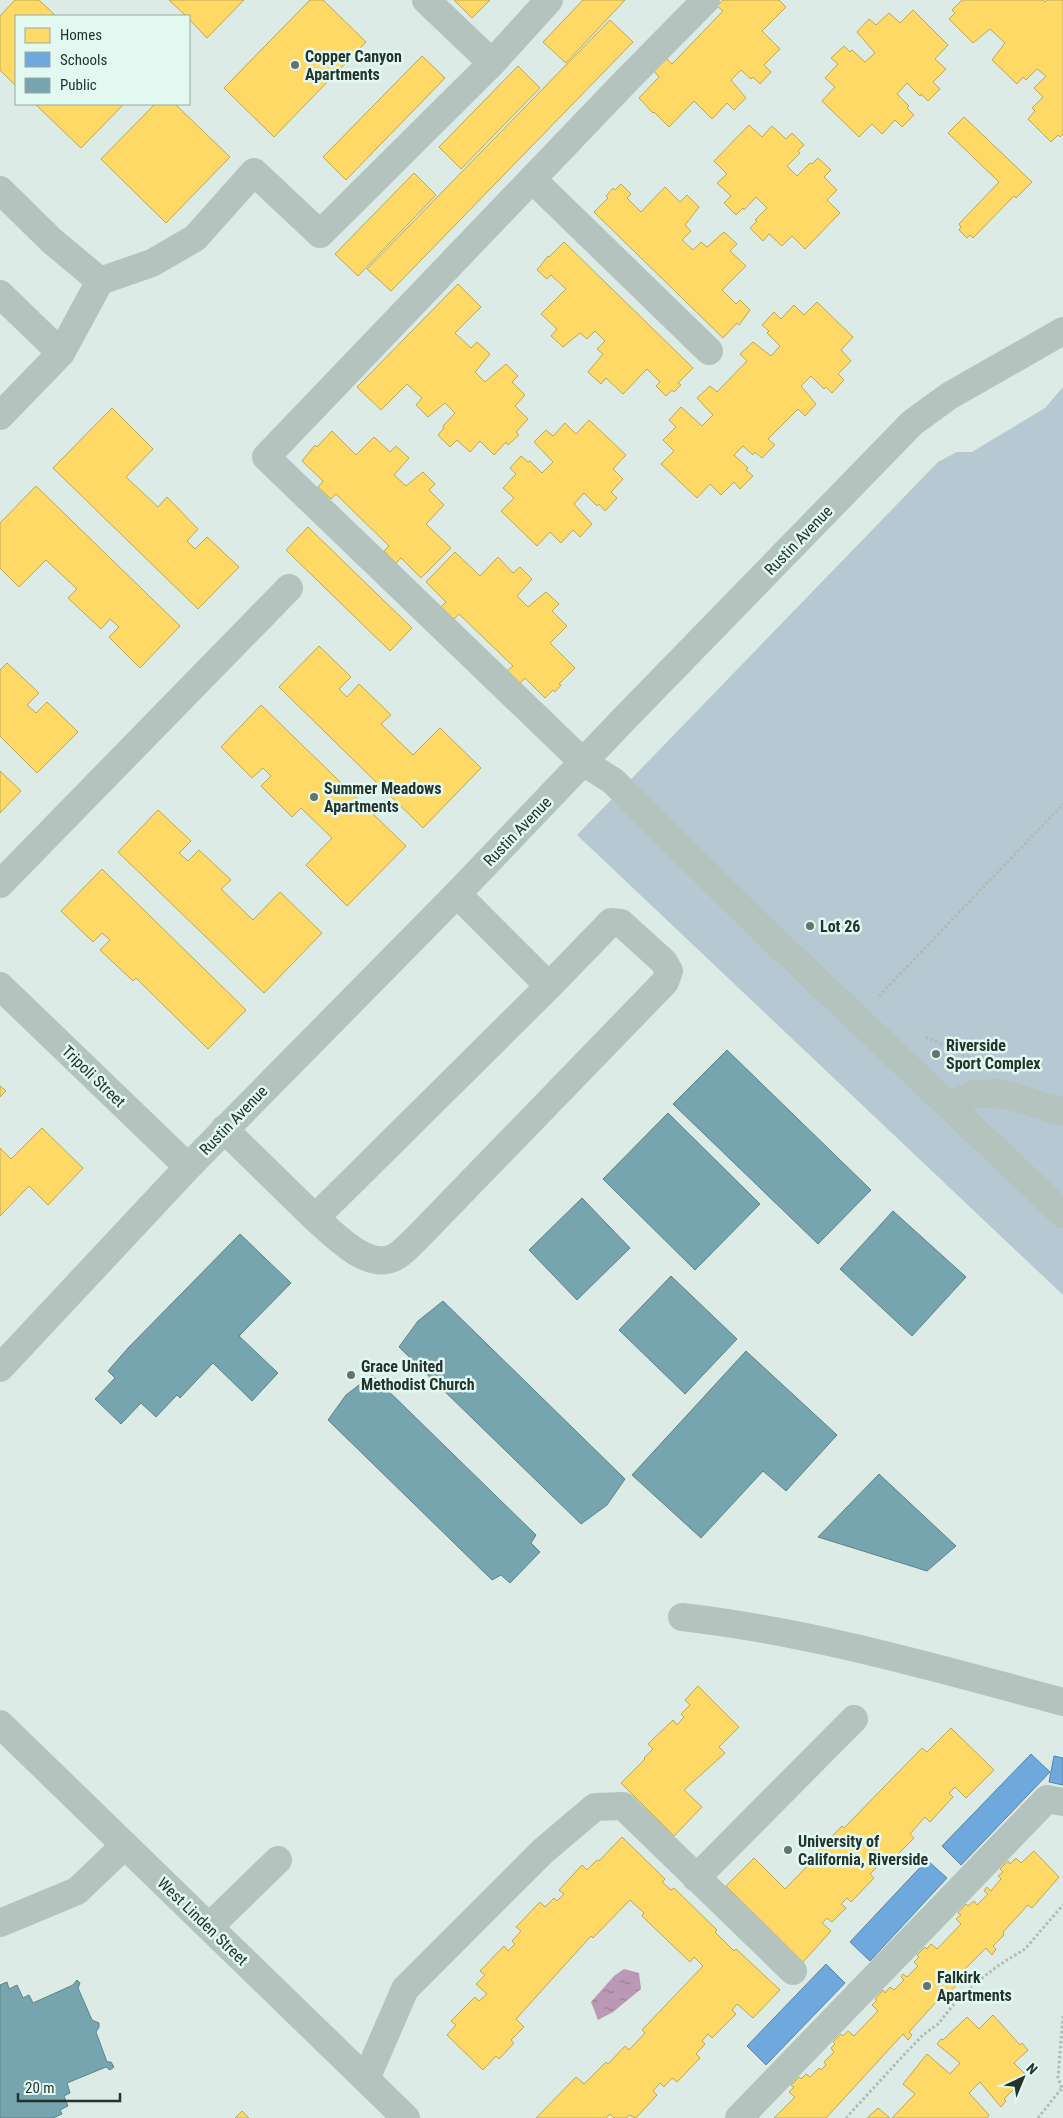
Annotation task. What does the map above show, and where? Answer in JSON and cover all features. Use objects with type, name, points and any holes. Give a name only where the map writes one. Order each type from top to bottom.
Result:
[{"type":"street","points":[[426,0],[492,63]]},
{"type":"street","points":[[0,416],[61,353],[100,281],[152,263],[194,238],[254,172],[320,234],[492,63],[549,0]]},
{"type":"street","points":[[706,0],[266,457],[583,762],[613,781],[752,919],[1063,1214]]},
{"type":"street","points":[[532,179],[709,351]]},
{"type":"street","points":[[0,190],[52,241],[100,281]]},
{"type":"street","points":[[0,294],[61,353]]},
{"type":"street","name":"Rustin Avenue","points":[[0,1368],[188,1167],[457,894],[912,423],[949,396],[1063,331]]},
{"type":"street","points":[[0,884],[289,588]]},
{"type":"street","points":[[457,894],[549,986]]},
{"type":"street","points":[[224,1130],[316,1218],[353,1250],[376,1261],[395,1257],[423,1231],[665,982],[669,971],[664,962],[621,923],[610,922],[549,986],[316,1218]]},
{"type":"street","name":"Tripoli Street","points":[[0,986],[188,1167]]},
{"type":"street","points":[[951,1106],[973,1094],[1000,1093],[1063,1112]]},
{"type":"street","points":[[682,1617],[759,1627],[869,1650],[1063,1702]]},
{"type":"street","points":[[696,1878],[854,1719]]},
{"type":"street","name":"West Linden Street","points":[[0,1724],[406,2118]]},
{"type":"street","points":[[739,2118],[1048,1799],[1063,1802]]},
{"type":"street","points":[[366,2079],[405,1989],[543,1851],[595,1807],[623,1806],[793,1971]]},
{"type":"street","points":[[0,1923],[78,1891],[125,1845]]},
{"type":"street","points":[[209,1927],[278,1860]]},
{"type":"path","points":[[877,1000],[882,991],[1063,804]]},
{"type":"path","points":[[918,1034],[978,1062]]},
{"type":"path","points":[[846,2118],[923,2035],[938,2024],[954,2004],[999,1964],[1025,1949],[1063,1905]]},
{"type":"path","points":[[1038,2118],[1062,2090],[1058,2078],[1063,2016]]},
{"type":"shaded area","name":"Riverside Sport Complex","points":[[1063,387],[1063,1295],[577,835],[938,462],[957,452],[972,452],[1045,408]]},
{"type":"water","points":[[624,1969],[639,1973],[641,1989],[613,2012],[598,2020],[591,2002],[614,1976]]},
{"type":"building: Homes","points":[[15,0],[39,0],[55,15],[15,15],[15,85],[0,70],[0,16]]},
{"type":"building: Homes","points":[[169,0],[244,0],[207,38],[190,20],[190,15],[185,15]]},
{"type":"building: Homes","name":"Copper Canyon Apartments","points":[[310,0],[323,0],[366,42],[274,137],[224,88]]},
{"type":"building: Homes","points":[[454,0],[490,0],[472,18]]},
{"type":"building: Homes","points":[[583,0],[625,0],[566,63],[543,42]]},
{"type":"building: Homes","points":[[723,0],[779,0],[786,7],[762,31],[780,49],[764,65],[771,72],[760,84],[741,70],[731,80],[746,98],[734,110],[727,103],[712,119],[694,101],[669,127],[639,98],[659,77],[654,71],[666,58],[672,64],[723,11],[717,6]]},
{"type":"building: Homes","points":[[962,0],[1043,0],[1045,2],[1047,0],[1063,0],[1063,134],[1060,137],[1058,135],[1051,142],[1028,119],[1035,111],[1032,108],[1043,97],[1034,88],[1046,76],[1037,69],[1026,80],[1023,77],[1017,84],[992,60],[1005,43],[990,29],[973,43],[949,19],[955,13],[952,10]]},
{"type":"building: Homes","points":[[913,10],[948,45],[935,59],[946,69],[933,82],[940,89],[928,101],[907,83],[897,94],[909,106],[907,108],[914,115],[902,127],[895,120],[882,134],[872,124],[859,137],[822,101],[835,87],[825,78],[838,64],[831,58],[844,46],[850,52],[852,50],[865,62],[875,53],[857,32],[869,19],[876,25],[889,13],[900,23]]},
{"type":"building: Homes","points":[[610,20],[633,42],[391,291],[367,269]]},
{"type":"building: Homes","name":"Copper Canyon Apartments","points":[[422,56],[445,78],[346,180],[323,157]]},
{"type":"building: Homes","points":[[518,66],[540,88],[461,169],[439,147]]},
{"type":"building: Homes","points":[[36,105],[123,105],[81,148]]},
{"type":"building: Homes","points":[[154,105],[176,105],[230,157],[166,223],[101,159]]},
{"type":"building: Homes","points":[[964,117],[1032,182],[1016,198],[1014,196],[973,238],[970,235],[967,238],[959,230],[961,227],[959,224],[999,182],[948,133]]},
{"type":"building: Homes","points":[[749,125],[762,137],[772,126],[786,139],[792,133],[804,145],[798,151],[800,153],[787,166],[797,176],[818,158],[831,170],[824,177],[837,190],[827,200],[840,213],[805,249],[792,236],[782,246],[769,234],[763,241],[750,228],[767,208],[756,197],[744,210],[743,208],[736,215],[724,203],[731,196],[717,183],[727,174],[714,161]]},
{"type":"building: Homes","points":[[414,173],[436,195],[358,276],[335,254]]},
{"type":"building: Homes","points":[[621,184],[631,194],[627,198],[641,212],[665,187],[680,202],[687,195],[699,207],[685,225],[691,231],[682,240],[693,250],[701,242],[707,247],[724,232],[737,244],[730,251],[746,266],[722,290],[736,304],[740,300],[750,310],[739,325],[737,323],[723,338],[594,212],[608,198],[606,196],[613,188],[615,190]]},
{"type":"building: Homes","points":[[564,242],[693,368],[678,383],[681,385],[674,392],[672,390],[666,396],[656,386],[660,382],[647,369],[623,394],[606,378],[601,384],[588,372],[603,354],[597,349],[605,341],[595,331],[587,339],[580,333],[563,347],[551,336],[557,329],[541,314],[566,289],[551,275],[547,279],[537,270],[548,256]]},
{"type":"building: Homes","points":[[458,284],[481,307],[455,333],[471,348],[477,342],[490,354],[475,372],[485,382],[506,364],[518,376],[512,382],[525,395],[515,406],[528,419],[516,432],[519,435],[508,445],[506,442],[494,455],[480,441],[470,452],[457,440],[450,447],[438,435],[444,428],[443,426],[455,413],[445,403],[428,417],[416,405],[422,398],[407,384],[381,410],[357,387]]},
{"type":"building: Homes","points":[[817,302],[853,337],[841,350],[851,361],[838,374],[844,380],[832,393],[826,387],[824,389],[811,376],[801,386],[816,404],[805,416],[798,409],[768,439],[775,445],[762,458],[755,452],[753,455],[743,446],[734,455],[748,468],[746,470],[753,476],[740,489],[734,482],[721,495],[710,484],[697,498],[661,464],[674,451],[663,440],[676,427],[669,420],[681,407],[702,426],[713,415],[697,398],[710,386],[717,392],[747,361],[740,354],[753,342],[771,356],[780,346],[762,325],[774,312],[781,319],[794,305],[804,315]]},
{"type":"building: Homes","points":[[112,408],[153,449],[126,477],[158,507],[167,497],[198,529],[187,541],[195,549],[207,537],[239,567],[198,609],[53,468]]},
{"type":"building: Homes","points":[[589,420],[626,455],[613,469],[623,479],[611,492],[617,498],[605,511],[584,493],[574,504],[592,524],[580,537],[573,530],[561,543],[550,532],[537,546],[501,511],[514,498],[503,488],[516,474],[510,468],[521,456],[528,462],[530,461],[542,473],[553,462],[534,442],[546,430],[553,436],[565,423],[576,434]]},
{"type":"building: Homes","points":[[332,431],[356,455],[374,437],[390,452],[396,446],[409,458],[394,475],[406,486],[423,472],[435,484],[429,490],[444,505],[426,524],[451,548],[421,578],[401,558],[396,563],[384,551],[389,546],[336,494],[331,499],[318,487],[323,481],[302,461],[315,445],[317,447]]},
{"type":"building: Homes","points":[[36,486],[180,626],[140,668],[109,637],[119,627],[110,619],[101,629],[68,598],[77,589],[46,560],[19,587],[0,568],[0,523]]},
{"type":"building: Homes","points":[[308,527],[412,628],[390,651],[286,550]]},
{"type":"building: Homes","points":[[455,552],[480,576],[498,557],[513,573],[520,567],[532,579],[517,596],[528,607],[546,592],[559,604],[552,611],[567,626],[550,643],[575,668],[559,684],[561,685],[555,692],[553,690],[545,698],[525,678],[520,683],[507,671],[513,666],[459,614],[454,619],[441,607],[446,602],[426,582]]},
{"type":"building: Homes","points":[[319,646],[351,677],[339,689],[347,697],[359,684],[391,715],[381,724],[413,755],[440,728],[481,768],[423,828],[279,687]]},
{"type":"building: Homes","points":[[7,663],[39,693],[27,705],[36,713],[47,702],[78,732],[37,773],[0,736],[0,670]]},
{"type":"building: Homes","name":"Summer Meadows Apartments","points":[[261,705],[406,846],[347,906],[306,865],[332,838],[301,808],[292,817],[261,786],[271,776],[263,768],[252,778],[221,747]]},
{"type":"building: Homes","points":[[0,771],[21,791],[0,813]]},
{"type":"building: Homes","points":[[158,810],[191,841],[179,853],[188,861],[199,850],[231,880],[221,889],[253,920],[280,892],[322,933],[264,993],[118,852]]},
{"type":"building: Homes","points":[[102,869],[246,1010],[208,1049],[136,978],[133,981],[100,950],[110,940],[102,933],[93,942],[61,911]]},
{"type":"building: Homes","points":[[0,1086],[6,1091],[0,1097]]},
{"type":"building: Homes","points":[[42,1128],[83,1168],[48,1205],[29,1186],[0,1216],[0,1148],[11,1159]]},
{"type":"building: Homes","points":[[698,1686],[739,1727],[719,1747],[725,1753],[684,1790],[702,1807],[674,1836],[621,1783],[653,1749],[648,1744],[673,1720],[677,1725],[684,1717],[681,1714],[690,1705],[685,1700]]},
{"type":"building: Homes","points":[[951,1728],[994,1770],[966,1798],[955,1787],[949,1793],[953,1797],[930,1822],[925,1817],[910,1834],[914,1838],[890,1862],[886,1858],[870,1874],[874,1878],[851,1902],[847,1898],[841,1904],[846,1908],[832,1922],[827,1918],[822,1923],[831,1931],[803,1962],[726,1886],[754,1858],[785,1889],[820,1853],[818,1851],[842,1826],[844,1828],[922,1748],[927,1752]]},
{"type":"building: Homes","points":[[622,1837],[665,1879],[662,1882],[671,1890],[674,1888],[717,1930],[715,1932],[734,1951],[736,1949],[780,1990],[753,2018],[737,2004],[732,2010],[736,2014],[712,2038],[708,2034],[702,2041],[705,2044],[696,2054],[700,2058],[677,2082],[672,2078],[664,2087],[660,2083],[653,2091],[657,2095],[636,2118],[629,2115],[626,2118],[614,2118],[610,2114],[606,2118],[536,2118],[576,2077],[584,2084],[606,2062],[608,2064],[625,2046],[629,2050],[645,2033],[642,2030],[703,1966],[694,1957],[690,1962],[642,1916],[644,1913],[630,1900],[593,1938],[591,1936],[516,2019],[524,2027],[511,2040],[514,2043],[499,2059],[496,2056],[483,2070],[447,2035],[456,2025],[451,2021],[475,1997],[479,2001],[487,1994],[476,1984],[485,1975],[480,1971],[504,1946],[508,1951],[515,1944],[512,1941],[521,1931],[516,1927],[540,1902],[545,1907],[554,1898],[557,1901],[564,1894],[559,1890],[582,1865],[587,1870],[597,1860],[599,1861]]},
{"type":"building: Homes","name":"Falkirk Apartments","points":[[1034,1851],[1059,1877],[1032,1908],[1028,1905],[1003,1932],[1004,1935],[993,1946],[996,1949],[992,1955],[986,1948],[961,1973],[967,1979],[962,1984],[958,1983],[948,1994],[945,1992],[909,2032],[912,2035],[908,2040],[903,2034],[826,2118],[774,2118],[795,2097],[789,2092],[794,2087],[791,2085],[799,2077],[801,2079],[806,2074],[810,2077],[819,2068],[821,2070],[826,2065],[824,2062],[834,2052],[831,2048],[835,2044],[833,2042],[841,2034],[843,2036],[848,2031],[854,2036],[878,2011],[872,2005],[877,2000],[875,1999],[883,1990],[885,1993],[890,1987],[894,1990],[904,1980],[901,1977],[903,1974],[907,1977],[918,1966],[914,1962],[919,1957],[917,1955],[925,1947],[927,1949],[931,1944],[937,1949],[961,1924],[956,1919],[961,1915],[958,1913],[966,1904],[968,1906],[974,1901],[977,1905],[988,1894],[984,1891],[987,1887],[991,1891],[1001,1879],[998,1876],[1003,1872],[1000,1869],[1008,1861],[1010,1864],[1016,1858],[1021,1863]]},
{"type":"building: Homes","name":"Falkirk Apartments","points":[[993,2015],[1020,2045],[1022,2043],[1028,2050],[1014,2063],[1027,2076],[1004,2099],[1006,2101],[1001,2107],[980,2082],[969,2093],[989,2115],[987,2118],[892,2118],[915,2094],[903,2084],[927,2054],[950,2074],[960,2063],[937,2044],[941,2039],[943,2040],[967,2017],[979,2029]]},
{"type":"building: Homes","points":[[878,2108],[890,2118],[867,2118]]},
{"type":"building: Homes","points":[[242,2111],[249,2118],[235,2118]]},
{"type":"building: Schools","points":[[1031,1754],[1050,1772],[961,1865],[942,1846]]},
{"type":"building: Schools","points":[[1054,1756],[1063,1758],[1063,1785],[1049,1782]]},
{"type":"building: Schools","points":[[927,1860],[947,1878],[870,1961],[850,1942]]},
{"type":"building: Schools","points":[[826,1964],[845,1983],[766,2065],[747,2046]]},
{"type":"building: Public","points":[[727,1050],[871,1190],[818,1244],[673,1104]]},
{"type":"building: Public","points":[[668,1113],[760,1204],[695,1270],[603,1179]]},
{"type":"building: Public","points":[[582,1198],[630,1248],[577,1300],[529,1250]]},
{"type":"building: Public","points":[[893,1211],[966,1277],[912,1336],[840,1269]]},
{"type":"building: Public","points":[[240,1234],[291,1283],[239,1336],[278,1373],[252,1401],[213,1363],[180,1398],[177,1395],[156,1417],[141,1403],[121,1424],[95,1399],[115,1378],[108,1371],[128,1348]]},
{"type":"building: Public","points":[[671,1276],[737,1339],[685,1394],[619,1330]]},
{"type":"building: Public","points":[[443,1301],[625,1479],[607,1505],[581,1524],[399,1347],[418,1321]]},
{"type":"building: Public","points":[[746,1351],[837,1435],[786,1491],[763,1471],[701,1538],[632,1475]]},
{"type":"building: Public","points":[[372,1375],[536,1535],[531,1543],[540,1552],[510,1583],[501,1575],[492,1580],[328,1420],[346,1395]]},
{"type":"building: Public","points":[[879,1474],[956,1546],[927,1571],[818,1537]]},
{"type":"building: Public","points":[[77,1980],[80,1983],[78,1988],[92,2020],[99,2023],[96,2032],[107,2062],[111,2062],[114,2067],[110,2070],[106,2067],[67,2083],[70,2093],[64,2096],[68,2106],[60,2110],[62,2114],[53,2118],[0,2118],[0,1985],[7,1982],[9,1989],[17,1985],[23,1998],[29,1995],[33,2003],[73,1985]]},
{"type":"place","name":"Copper Canyon Apartments","points":[[295,65]]},
{"type":"place","name":"Summer Meadows Apartments","points":[[314,797]]},
{"type":"place","name":"Lot 26","points":[[810,926]]},
{"type":"place","name":"Riverside Sport Complex","points":[[936,1054]]},
{"type":"place","name":"Grace United Methodist Church","points":[[351,1375]]},
{"type":"place","name":"University of California, Riverside","points":[[788,1850]]},
{"type":"place","name":"Falkirk Apartments","points":[[927,1986]]}]
